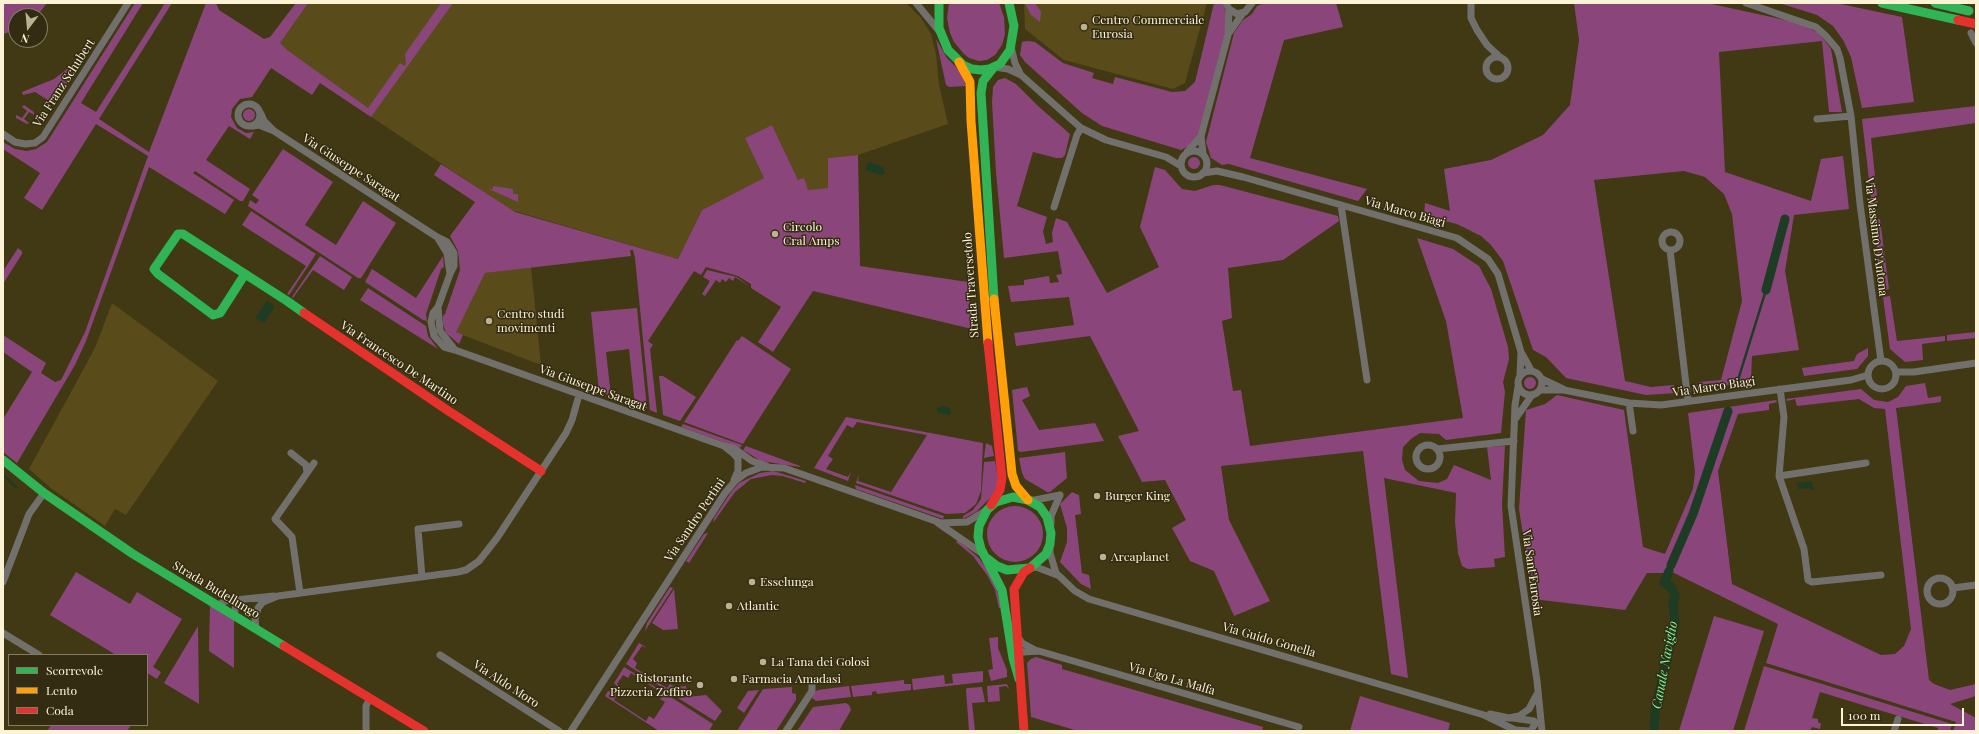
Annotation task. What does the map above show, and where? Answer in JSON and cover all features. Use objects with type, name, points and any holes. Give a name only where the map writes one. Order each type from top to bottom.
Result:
[{"type":"main road","name":"Strada Traversetolo","points":[[940,3],[938,16],[941,34],[948,50],[959,62],[970,82],[971,121],[988,350],[1002,470],[1002,484],[981,520],[978,532],[979,543],[1002,590],[1018,648],[1019,679],[1024,731]]},
{"type":"main road","name":"Strada Traversetolo","points":[[1009,3],[1014,26],[1011,47],[1004,59],[994,67],[983,81],[981,93],[997,347],[1012,474],[1016,486],[1028,500],[1044,512],[1051,527]]},
{"type":"main road","points":[[1882,3],[1976,24]]},
{"type":"main road","points":[[1935,3],[1973,12]]},
{"type":"main road","name":"Strada Traversetolo","points":[[959,62],[976,70],[994,67]]},
{"type":"main road","name":"Via Francesco De Martino","points":[[245,274],[220,313],[213,315],[158,274],[154,269],[178,234],[183,234],[245,274],[540,471]]},
{"type":"main road","name":"Strada Budellungo","points":[[3,460],[44,493],[133,554],[424,731]]},
{"type":"main road","points":[[989,508],[1007,498],[1019,497],[1028,500]]},
{"type":"main road","points":[[1050,544],[1051,527]]},
{"type":"main road","name":"Strada Traversetolo","points":[[1019,679],[1014,589],[1020,577],[1042,558],[1050,544]]},
{"type":"main road","points":[[986,557],[997,566],[1007,570],[1029,568]]},
{"type":"street","name":"Via Franz Schubert","points":[[3,134],[15,142],[25,144],[35,143],[43,137],[128,3]]},
{"type":"street","points":[[916,3],[941,34]]},
{"type":"street","points":[[1471,3],[1471,18],[1487,45],[1506,62],[1508,69],[1502,77],[1495,78],[1489,74],[1486,68],[1489,61],[1494,57],[1501,58]]},
{"type":"street","name":"Via Massimo D'Antona","points":[[1746,3],[1801,20],[1816,27],[1837,49],[1851,116],[1860,204],[1880,361]]},
{"type":"street","points":[[1227,6],[1237,14],[1249,10],[1253,4]]},
{"type":"street","points":[[1166,157],[1181,166],[1188,176],[1196,177],[1203,173],[1207,164],[1203,154],[1201,136],[1228,35],[1227,6]]},
{"type":"street","points":[[1228,35],[1243,13]]},
{"type":"street","points":[[1972,33],[1976,43]]},
{"type":"street","points":[[1487,45],[1489,61]]},
{"type":"street","points":[[1011,47],[1015,63],[1021,75]]},
{"type":"street","points":[[994,67],[1008,69],[1021,75],[1081,128],[1106,140],[1176,159],[1195,150],[1203,154]]},
{"type":"street","name":"Via Giuseppe Saragat","points":[[274,131],[263,120],[254,104],[246,104],[240,108],[238,115],[240,122],[246,126],[259,125],[274,131],[447,242],[454,253],[454,264],[431,322],[434,336],[444,347],[735,449],[759,464],[773,467]]},
{"type":"street","points":[[253,126],[259,121],[260,114]]},
{"type":"street","points":[[1817,119],[1851,116]]},
{"type":"street","points":[[1054,207],[1077,135],[1081,128]]},
{"type":"street","points":[[1181,166],[1185,154],[1201,136]]},
{"type":"street","name":"Via Marco Biagi","points":[[1207,164],[1217,171],[1283,187],[1457,238],[1483,256],[1498,274],[1520,352],[1531,370]]},
{"type":"street","name":"Via Marco Biagi","points":[[1203,173],[1217,171]]},
{"type":"street","points":[[1341,205],[1367,380]]},
{"type":"street","points":[[1670,250],[1688,401]]},
{"type":"street","name":"Via Marco Biagi","points":[[1520,352],[1520,375]]},
{"type":"street","points":[[1880,361],[1888,362],[1896,372],[1894,384],[1890,387],[1882,390],[1870,384],[1868,375],[1870,367],[1880,361]]},
{"type":"street","points":[[1896,372],[1914,372],[1976,363]]},
{"type":"street","points":[[1516,418],[1532,395],[1540,390],[1542,385],[1542,379],[1538,373],[1531,370],[1520,375],[1518,387],[1525,394],[1532,395]]},
{"type":"street","name":"Via Marco Biagi","points":[[1540,390],[1564,390],[1629,403],[1661,405],[1851,380],[1868,375]]},
{"type":"street","name":"Via Marco Biagi","points":[[1542,379],[1564,390]]},
{"type":"street","name":"Via Sant'Eurosia","points":[[1518,387],[1515,405],[1516,418],[1512,514],[1537,686],[1542,731]]},
{"type":"street","points":[[1780,389],[1784,417],[1779,476],[1804,549],[1808,580],[1812,582],[1881,575]]},
{"type":"street","points":[[218,605],[225,601],[268,595],[278,596],[466,570],[478,562],[497,538],[569,426],[579,395]]},
{"type":"street","points":[[1629,403],[1633,431]]},
{"type":"street","points":[[1437,449],[1514,441]]},
{"type":"street","name":"Via Giuseppe Saragat","points":[[724,446],[736,455],[739,464],[744,471],[750,471]]},
{"type":"street","points":[[291,453],[306,465],[307,473]]},
{"type":"street","points":[[749,459],[753,464],[750,471]]},
{"type":"street","points":[[300,593],[292,538],[275,519],[314,463]]},
{"type":"street","points":[[1779,476],[1866,463]]},
{"type":"street","points":[[732,484],[737,474],[739,464]]},
{"type":"street","name":"Via Sandro Pertini","points":[[571,731],[732,484],[750,471],[773,467],[788,469],[936,522],[986,557]]},
{"type":"street","points":[[3,582],[29,514],[44,493]]},
{"type":"street","points":[[1028,500],[1060,495],[1051,516],[1051,527]]},
{"type":"street","name":"Via Sandro Pertini","points":[[936,522],[968,522],[989,508]]},
{"type":"street","points":[[422,576],[418,529],[459,524]]},
{"type":"street","name":"Via Guido Gonella","points":[[1050,544],[1053,564],[1058,575],[1078,594],[1094,601],[1482,714],[1534,721],[1535,724],[1529,730],[1515,730],[1482,714]]},
{"type":"street","name":"Via Guido Gonella","points":[[1029,568],[1036,567],[1058,575]]},
{"type":"street","points":[[1953,588],[1976,585]]},
{"type":"street","points":[[243,620],[255,612],[263,602],[278,596]]},
{"type":"street","points":[[234,615],[237,600]]},
{"type":"street","points":[[255,612],[256,629]]},
{"type":"street","points":[[3,633],[37,654]]},
{"type":"street","name":"Via Ugo La Malfa","points":[[1018,648],[1039,651],[1299,728]]},
{"type":"street","name":"Via Aldo Moro","points":[[440,654],[559,731]]},
{"type":"street","points":[[786,731],[812,691],[812,685]]},
{"type":"street","points":[[1509,718],[1519,716],[1529,709],[1536,697],[1537,686]]},
{"type":"street","points":[[366,731],[366,706],[370,698]]},
{"type":"street","points":[[1529,730],[1538,722],[1540,715]]},
{"type":"street","points":[[1894,731],[1898,719]]},
{"type":"shaded area","points":[[3,3],[47,3],[43,8],[8,8],[8,32],[3,34]]},
{"type":"shaded area","points":[[135,3],[143,3],[81,103],[96,112],[165,3],[172,3],[99,119],[149,152],[206,3],[216,3],[219,10],[264,39],[270,37],[296,3],[308,3],[280,43],[287,50],[368,108],[400,63],[405,66],[405,54],[441,3],[453,3],[371,117],[320,83],[312,95],[271,68],[252,97],[240,99],[232,109],[231,117],[237,128],[246,133],[254,132],[250,139],[229,126],[206,160],[250,189],[243,201],[240,201],[195,171],[193,173],[234,200],[225,214],[149,167],[86,341],[75,365],[17,463],[3,452],[3,419],[32,372],[3,352],[3,335],[46,363],[41,373],[55,382],[61,380],[85,332],[148,156],[96,124],[42,210],[24,198],[40,173],[3,149],[3,142],[15,149],[27,151],[36,149],[47,142]]},
{"type":"shaded area","points":[[304,3],[906,3],[921,18],[931,34],[936,54],[939,85],[948,124],[858,155],[828,158],[828,189],[808,190],[798,180],[772,125],[745,138],[765,178],[702,210],[678,259],[511,210],[271,50]]},
{"type":"shaded area","points":[[949,3],[999,3],[1004,17],[1005,34],[1002,45],[995,55],[987,60],[979,61],[969,58],[964,54],[954,42],[950,33],[947,18]]},
{"type":"shaded area","points":[[1024,3],[1207,3],[1185,83],[1173,89],[1064,60],[1025,29]]},
{"type":"shaded area","points":[[1025,3],[1035,3],[1041,12],[1040,22],[1031,15]]},
{"type":"shaded area","points":[[1214,3],[1223,3],[1226,14],[1226,32],[1198,135],[1189,146],[1181,150],[1102,126],[1082,113],[1025,62],[1020,55],[1022,42],[1035,42],[1063,63],[1094,73],[1092,78],[1113,84],[1115,77],[1172,92],[1185,91],[1195,82]]},
{"type":"shaded area","points":[[1264,3],[1336,3],[1343,27],[1284,40],[1250,158],[1367,189],[1358,201],[1229,164],[1222,165],[1211,158],[1206,142],[1234,33],[1243,20],[1252,14],[1257,6]]},
{"type":"shaded area","points":[[1574,3],[1707,3],[1799,23],[1819,33],[1831,49],[1842,112],[1829,112],[1822,41],[1719,52],[1725,172],[1811,201],[1821,159],[1843,156],[1849,209],[1794,215],[1785,271],[1799,350],[1752,356],[1751,382],[1693,390],[1692,386],[1699,385],[1699,382],[1721,380],[1742,301],[1732,214],[1724,194],[1705,177],[1684,171],[1594,180],[1625,381],[1651,387],[1674,385],[1676,393],[1646,395],[1566,378],[1546,357],[1533,350],[1503,261],[1491,245],[1481,236],[1457,224],[1424,216],[1425,203],[1450,211],[1444,169],[1491,160],[1543,135],[1570,105],[1579,40]]},
{"type":"shaded area","points":[[1779,3],[1836,3],[1902,17],[1914,102],[1862,108],[1851,57],[1843,40],[1833,26],[1817,15]]},
{"type":"shaded area","points":[[936,39],[947,58],[961,72],[966,86],[949,87],[946,85]]},
{"type":"shaded area","points":[[80,59],[82,60],[54,104],[35,92],[23,95],[22,92],[54,79]]},
{"type":"shaded area","points":[[1005,78],[1016,84],[1070,134],[1065,155],[1062,158],[1056,158],[1033,152],[1017,206],[1047,217],[1043,231],[1046,244],[1053,242],[1052,233],[1056,218],[1067,222],[1107,293],[1159,267],[1140,227],[1155,167],[1165,170],[1182,189],[1195,191],[1213,185],[1220,185],[1338,216],[1339,221],[1283,260],[1228,268],[1232,318],[1222,321],[1233,391],[1241,390],[1250,446],[1463,418],[1446,321],[1417,238],[1453,249],[1479,266],[1491,289],[1508,347],[1509,359],[1503,382],[1505,392],[1501,433],[1446,440],[1439,434],[1420,433],[1403,447],[1402,460],[1405,470],[1419,481],[1438,483],[1447,479],[1454,465],[1491,480],[1487,447],[1505,446],[1502,504],[1505,557],[1494,559],[1495,567],[1468,569],[1462,566],[1458,553],[1455,522],[1456,493],[1384,478],[1408,678],[1391,674],[1363,451],[1221,466],[1229,520],[1270,601],[1234,616],[1214,571],[1190,561],[1172,528],[1186,520],[1165,480],[1142,482],[1118,436],[1139,431],[1090,336],[1016,346],[1014,333],[1074,325],[1069,297],[1011,302],[1008,286],[1024,285],[1024,280],[1049,276],[1050,283],[1059,282],[1056,275],[1062,274],[1058,251],[1004,258],[996,172],[992,102],[993,87],[998,80]]},
{"type":"shaded area","points":[[24,105],[34,112],[34,115],[29,112],[24,119],[29,123],[27,124],[16,118],[16,115],[22,118],[27,111],[22,107]]},
{"type":"shaded area","points":[[1976,106],[1976,123],[1871,138],[1878,206],[1872,206],[1862,119]]},
{"type":"shaded area","points":[[249,109],[253,111],[255,115],[253,119],[249,121],[245,119],[243,115],[245,111]]},
{"type":"shaded area","points":[[772,125],[798,180],[804,178],[808,190],[828,188],[828,158],[858,155],[860,266],[968,282],[972,329],[813,291],[773,352],[758,342],[781,307],[751,288],[751,284],[738,276],[706,267],[701,275],[694,271],[648,341],[653,345],[650,349],[657,413],[650,410],[633,250],[630,250],[631,256],[485,273],[456,332],[463,335],[459,344],[446,333],[443,324],[443,316],[460,270],[458,251],[450,236],[475,202],[434,175],[441,164],[515,212],[678,259],[702,210],[764,178],[745,138]]},
{"type":"shaded area","points":[[283,149],[333,182],[305,225],[336,245],[363,201],[396,223],[361,278],[358,278],[248,206],[250,200],[256,204],[259,200],[252,195]]},
{"type":"shaded area","points":[[1192,157],[1196,157],[1200,163],[1196,169],[1192,169],[1188,165],[1188,161]]},
{"type":"shaded area","points":[[868,162],[883,167],[885,173],[881,175],[866,170]]},
{"type":"shaded area","points":[[493,186],[513,189],[513,194],[518,194],[518,202],[489,189],[493,189]]},
{"type":"shaded area","points":[[251,211],[316,254],[289,295],[287,294],[306,266],[242,225]]},
{"type":"shaded area","points":[[1880,219],[1889,289],[1882,291],[1874,222]]},
{"type":"shaded area","points":[[18,248],[22,251],[22,254],[3,284],[3,271]]},
{"type":"shaded area","points":[[320,256],[352,277],[344,290],[313,270],[293,298],[292,297]]},
{"type":"shaded area","points":[[443,256],[444,267],[441,269],[426,314],[427,321],[423,320],[365,282],[372,269],[416,298]]},
{"type":"shaded area","points":[[531,267],[541,365],[455,332],[485,273]]},
{"type":"shaded area","points":[[707,270],[737,277],[749,286],[735,277],[733,281],[729,278],[726,282],[722,279],[720,283],[716,280],[705,296],[702,294],[710,281],[703,277]]},
{"type":"shaded area","points":[[368,288],[426,326],[428,336],[438,349],[360,300]]},
{"type":"shaded area","points":[[1890,296],[1897,341],[1945,336],[1945,341],[1922,344],[1923,360],[1905,362],[1890,349],[1883,297]]},
{"type":"shaded area","points":[[267,301],[275,306],[264,323],[255,318]]},
{"type":"shaded area","points":[[112,303],[218,381],[126,515],[115,509],[105,526],[52,489],[29,469],[95,348]]},
{"type":"shaded area","points":[[637,308],[647,409],[635,405],[629,349],[606,352],[611,396],[599,392],[591,312]]},
{"type":"shaded area","points":[[1976,332],[1976,338],[1947,341],[1947,335]]},
{"type":"shaded area","points":[[742,336],[791,369],[743,444],[684,422],[737,340],[738,341]]},
{"type":"shaded area","points":[[1868,348],[1868,356],[1857,369],[1804,376],[1802,368],[1854,361],[1857,354]]},
{"type":"shaded area","points":[[659,376],[663,376],[696,397],[680,421],[663,415]]},
{"type":"shaded area","points":[[1528,377],[1532,377],[1536,383],[1532,389],[1528,389],[1524,385],[1524,381]]},
{"type":"shaded area","points":[[1925,383],[1928,398],[1941,396],[1941,402],[1896,408],[1929,680],[1934,684],[1950,690],[1976,684],[1976,696],[1950,704],[1976,718],[1976,731],[1953,731],[1956,722],[1766,663],[1778,624],[1674,573],[1647,573],[1625,610],[1533,599],[1519,509],[1526,410],[1545,404],[1557,395],[1624,410],[1643,547],[1665,554],[1693,489],[1695,472],[1688,413],[1776,400],[1777,402],[1769,404],[1769,410],[1738,414],[1718,471],[1732,584],[1881,655],[1895,654],[1904,646],[1911,629],[1885,409],[1874,408],[1859,399],[1797,406],[1795,399],[1787,401],[1786,399],[1861,389],[1874,400],[1888,402],[1898,397],[1906,386]]},
{"type":"shaded area","points":[[1027,387],[1030,396],[1022,400],[1039,430],[1095,423],[1104,441],[1021,452],[1018,451],[1012,390]]},
{"type":"shaded area","points":[[941,406],[950,408],[951,413],[948,415],[938,413],[937,408]]},
{"type":"shaded area","points":[[846,417],[983,443],[981,491],[976,504],[965,513],[946,514],[856,483],[859,474],[858,481],[891,492],[927,435],[857,422],[853,428],[847,425],[828,456],[833,459],[826,469],[848,477],[851,471],[848,481],[814,468]]},
{"type":"shaded area","points":[[683,424],[742,445],[740,448],[681,427]]},
{"type":"shaded area","points":[[986,443],[992,446],[994,456],[984,458]]},
{"type":"shaded area","points":[[746,446],[800,467],[761,461],[743,450]]},
{"type":"shaded area","points":[[1065,452],[1067,478],[1050,492],[1047,492],[1025,479],[1022,473],[1019,458]]},
{"type":"shaded area","points":[[995,461],[998,478],[997,487],[991,497],[976,512],[963,519],[963,516],[973,510],[981,499],[984,462]]},
{"type":"shaded area","points":[[773,471],[806,481],[805,483],[783,476],[772,475],[751,479],[735,492],[713,523],[714,518],[731,492],[739,483],[760,473]]},
{"type":"shaded area","points":[[1811,481],[1814,490],[1810,490],[1809,488],[1798,489],[1797,483]]},
{"type":"shaded area","points":[[855,485],[944,516],[943,519],[856,489]]},
{"type":"shaded area","points":[[1072,492],[1079,495],[1081,514],[1075,515],[1082,573],[1089,575],[1091,589],[1081,584],[1060,562],[1067,542],[1067,528],[1060,504]]},
{"type":"shaded area","points":[[1010,506],[1020,506],[1035,514],[1041,523],[1043,534],[1041,545],[1035,554],[1020,562],[1010,562],[999,557],[992,550],[987,539],[987,529],[992,518],[999,511]]},
{"type":"shaded area","points":[[708,533],[689,563],[686,561],[704,534]]},
{"type":"shaded area","points":[[958,540],[979,558],[995,581],[1001,608],[999,608],[995,590],[987,575],[973,556],[956,542]]},
{"type":"shaded area","points":[[76,572],[130,604],[137,592],[182,619],[153,667],[161,672],[157,679],[148,674],[148,654],[114,654],[50,615]]},
{"type":"shaded area","points":[[670,587],[673,588],[645,631],[647,623]]},
{"type":"shaded area","points":[[674,589],[678,629],[663,630],[652,623]]},
{"type":"shaded area","points":[[210,604],[234,617],[234,668],[209,651]]},
{"type":"shaded area","points":[[1714,616],[1764,631],[1733,731],[1679,731]]},
{"type":"shaded area","points":[[198,626],[199,704],[164,683]]},
{"type":"shaded area","points":[[998,637],[998,648],[1007,670],[1007,677],[991,681],[988,670],[993,669],[989,638]]},
{"type":"shaded area","points":[[639,643],[647,648],[642,646],[633,659],[637,663],[635,668],[650,677],[649,679],[626,664]]},
{"type":"shaded area","points":[[1036,657],[1062,665],[1062,669],[1263,727],[1262,731],[1078,731],[1031,717],[1027,663]]},
{"type":"shaded area","points":[[1764,666],[1952,724],[1950,731],[1938,731],[1938,728],[1820,692],[1812,718],[1818,719],[1818,722],[1821,724],[1820,729],[1812,727],[1810,731],[1744,731]]},
{"type":"shaded area","points":[[624,667],[647,681],[646,683],[631,673],[628,678],[623,675],[617,684],[621,688],[617,686],[614,683]]},
{"type":"shaded area","points":[[983,671],[983,682],[913,690],[912,679],[944,675],[945,684],[953,683],[952,674]]},
{"type":"shaded area","points":[[652,679],[667,688],[670,684],[675,687],[686,686],[687,693],[673,695],[651,680]]},
{"type":"shaded area","points":[[904,680],[904,684],[911,684],[911,690],[877,694],[876,691],[872,692],[872,695],[853,697],[851,686]]},
{"type":"shaded area","points":[[649,683],[713,724],[709,731],[659,731],[605,696],[608,691],[612,692],[617,695],[614,700],[646,721],[649,716],[654,719],[665,702],[660,699],[663,694],[648,684]]},
{"type":"shaded area","points":[[1007,684],[1009,689],[1006,686],[999,687],[1000,701],[988,702],[987,686]]},
{"type":"shaded area","points":[[849,686],[851,697],[816,701],[812,698],[814,692],[818,690]]},
{"type":"shaded area","points":[[792,687],[792,693],[796,694],[796,700],[776,731],[737,731],[763,689]]},
{"type":"shaded area","points":[[982,687],[985,702],[972,703],[975,731],[969,731],[966,690],[967,688]]},
{"type":"shaded area","points":[[759,690],[744,713],[737,708],[748,691]]},
{"type":"shaded area","points":[[706,695],[722,711],[715,721],[678,698]]},
{"type":"shaded area","points":[[1360,696],[1450,723],[1448,731],[1350,731]]},
{"type":"shaded area","points":[[846,703],[849,705],[851,710],[839,731],[797,731],[813,707]]},
{"type":"shaded area","points":[[50,726],[130,726],[127,731],[47,731]]},
{"type":"waterway","points":[[1766,290],[1785,219]]},
{"type":"waterway","points":[[1738,380],[1766,290]]},
{"type":"waterway","points":[[1671,565],[1693,514],[1728,411]]},
{"type":"waterway","points":[[3,475],[16,487]]},
{"type":"waterway","name":"Canale Naviglio","points":[[1654,731],[1655,710],[1675,624],[1673,605],[1675,595],[1670,586],[1664,583],[1669,571]]},
{"type":"traffic: fast","points":[[939,3],[939,28],[948,50],[963,65],[972,69],[981,70],[989,69],[1000,64],[1010,50],[1014,26],[1009,3]]},
{"type":"traffic: fast","points":[[1882,3],[1958,20]]},
{"type":"traffic: fast","points":[[1935,3],[1952,7]]},
{"type":"traffic: fast","points":[[1952,7],[1969,11]]},
{"type":"traffic: fast","points":[[994,67],[983,81],[981,93],[994,299]]},
{"type":"traffic: fast","points":[[245,274],[220,313],[213,315],[158,274],[154,269],[178,234],[183,234],[287,301],[304,313]]},
{"type":"traffic: fast","points":[[3,460],[44,493],[133,554],[284,646]]},
{"type":"traffic: fast","points":[[1019,679],[1013,658],[1002,590],[981,549],[978,537],[979,526],[987,510],[996,502],[1013,497],[1028,500],[1040,507],[1047,517],[1051,533],[1050,544],[1046,554],[1030,568]]},
{"type":"traffic: fast","points":[[988,559],[997,566],[1007,570],[1029,568]]},
{"type":"traffic: slow","points":[[959,62],[970,82],[971,121],[988,343]]},
{"type":"traffic: slow","points":[[994,299],[1012,474],[1016,486],[1028,500]]},
{"type":"traffic: jam","points":[[1958,20],[1976,24]]},
{"type":"traffic: jam","points":[[304,313],[447,410],[541,471]]},
{"type":"traffic: jam","points":[[988,343],[1002,478],[1000,490],[991,505]]},
{"type":"traffic: jam","points":[[1024,731],[1014,589],[1024,572],[1030,568]]},
{"type":"traffic: jam","points":[[284,646],[424,731]]},
{"type":"place","name":"Centro Commerciale Eurosia","points":[[1084,27]]},
{"type":"place","name":"Circolo Cral Amps","points":[[775,234]]},
{"type":"place","name":"Centro studi movimenti","points":[[489,321]]},
{"type":"place","name":"Burger King","points":[[1097,496]]},
{"type":"place","name":"Arcaplanet","points":[[1103,557]]},
{"type":"place","name":"Esselunga","points":[[752,582]]},
{"type":"place","name":"Atlantic","points":[[729,606]]},
{"type":"place","name":"La Tana dei Golosi","points":[[763,662]]},
{"type":"place","name":"Farmacia Amadasi","points":[[734,679]]},
{"type":"place","name":"Ristorante Pizzeria Zeffiro","points":[[700,685]]}]
